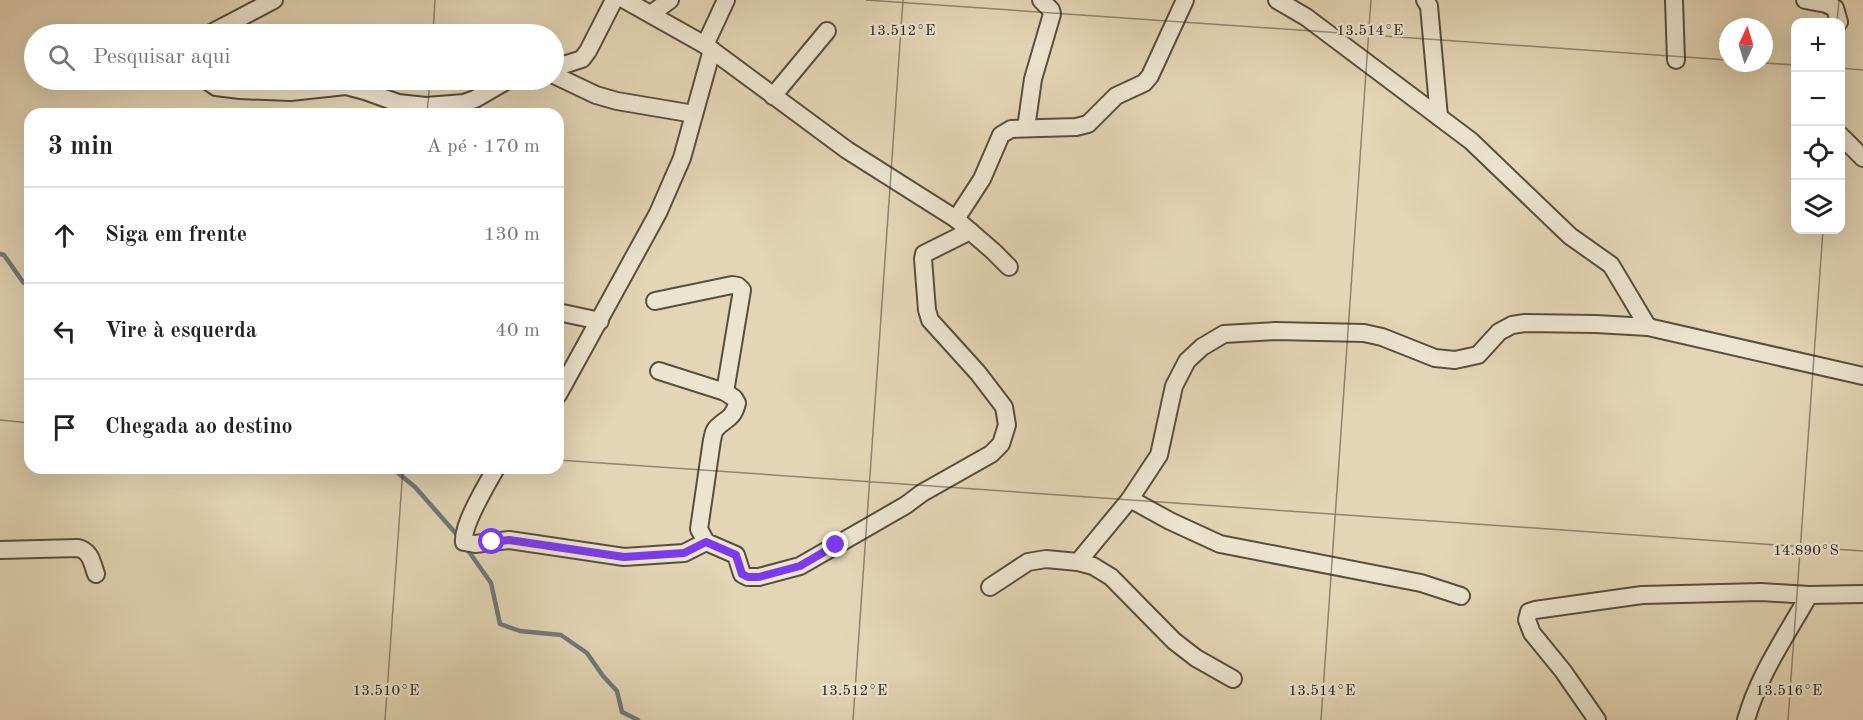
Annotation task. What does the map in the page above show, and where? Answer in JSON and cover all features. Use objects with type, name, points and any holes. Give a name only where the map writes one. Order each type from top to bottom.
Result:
[{"type":"street","points":[[228,24],[274,0]]},
{"type":"street","points":[[564,65],[582,59],[615,0]]},
{"type":"street","points":[[625,0],[709,47],[847,150],[956,219],[1009,267]]},
{"type":"street","points":[[651,14],[670,0]]},
{"type":"street","points":[[564,384],[658,213],[682,158],[709,47],[726,0]]},
{"type":"street","points":[[1026,128],[1033,79],[1052,14],[1041,0]]},
{"type":"street","points":[[956,219],[982,179],[1001,135],[1011,129],[1076,127],[1088,124],[1116,96],[1144,83],[1150,76],[1185,0]]},
{"type":"street","points":[[1277,0],[1306,17],[1471,141],[1570,236],[1611,265],[1648,327]]},
{"type":"street","points":[[1425,0],[1430,6],[1440,117]]},
{"type":"street","points":[[1674,0],[1676,60]]},
{"type":"street","points":[[1805,0],[1835,8],[1838,18]]},
{"type":"street","points":[[773,96],[827,31]]},
{"type":"street","points":[[564,80],[596,95],[617,101],[694,114]]},
{"type":"street","points":[[240,90],[290,92],[309,90]]},
{"type":"street","points":[[361,90],[398,104],[426,106],[464,104],[491,90]]},
{"type":"street","points":[[1845,140],[1863,158]]},
{"type":"street","points":[[658,371],[725,392],[737,403],[736,410],[716,429],[712,440],[699,529],[706,542],[736,555],[742,574],[748,577],[759,577],[800,566],[991,454],[1001,444],[1006,425],[1004,407],[978,373],[930,320],[927,310],[924,254],[970,231]]},
{"type":"street","points":[[656,301],[732,285],[742,290],[725,392]]},
{"type":"street","points":[[564,313],[600,321]]},
{"type":"street","points":[[1078,562],[1130,499],[1159,455],[1174,386],[1187,361],[1202,347],[1224,334],[1275,331],[1364,333],[1382,337],[1435,358],[1455,360],[1478,355],[1499,332],[1512,325],[1525,323],[1596,324],[1648,327],[1863,376]]},
{"type":"street","points":[[493,474],[469,521],[464,542],[475,544],[509,540],[624,557],[684,553],[706,542]]},
{"type":"street","points":[[1130,499],[1220,544],[1421,583],[1461,596]]},
{"type":"street","points":[[0,550],[78,548],[89,554],[96,574]]},
{"type":"street","points":[[990,587],[1028,562],[1046,559],[1093,566],[1111,577],[1174,641],[1196,658],[1233,679]]},
{"type":"street","points":[[1598,720],[1532,633],[1527,620],[1529,612],[1642,595],[1761,592],[1809,595],[1863,594]]},
{"type":"street","points":[[1746,720],[1754,695],[1809,595]]},
{"type":"waterway","points":[[0,254],[4,255],[24,283]]},
{"type":"waterway","points":[[399,474],[415,487],[459,537]]},
{"type":"waterway","points":[[465,546],[491,583],[500,624],[520,631],[561,635],[587,653],[617,691],[622,712],[638,720]]},
{"type":"route","points":[[492,542],[509,540],[624,557],[684,553],[706,542],[736,555],[742,574],[748,577],[759,577],[800,566],[836,545]]}]
